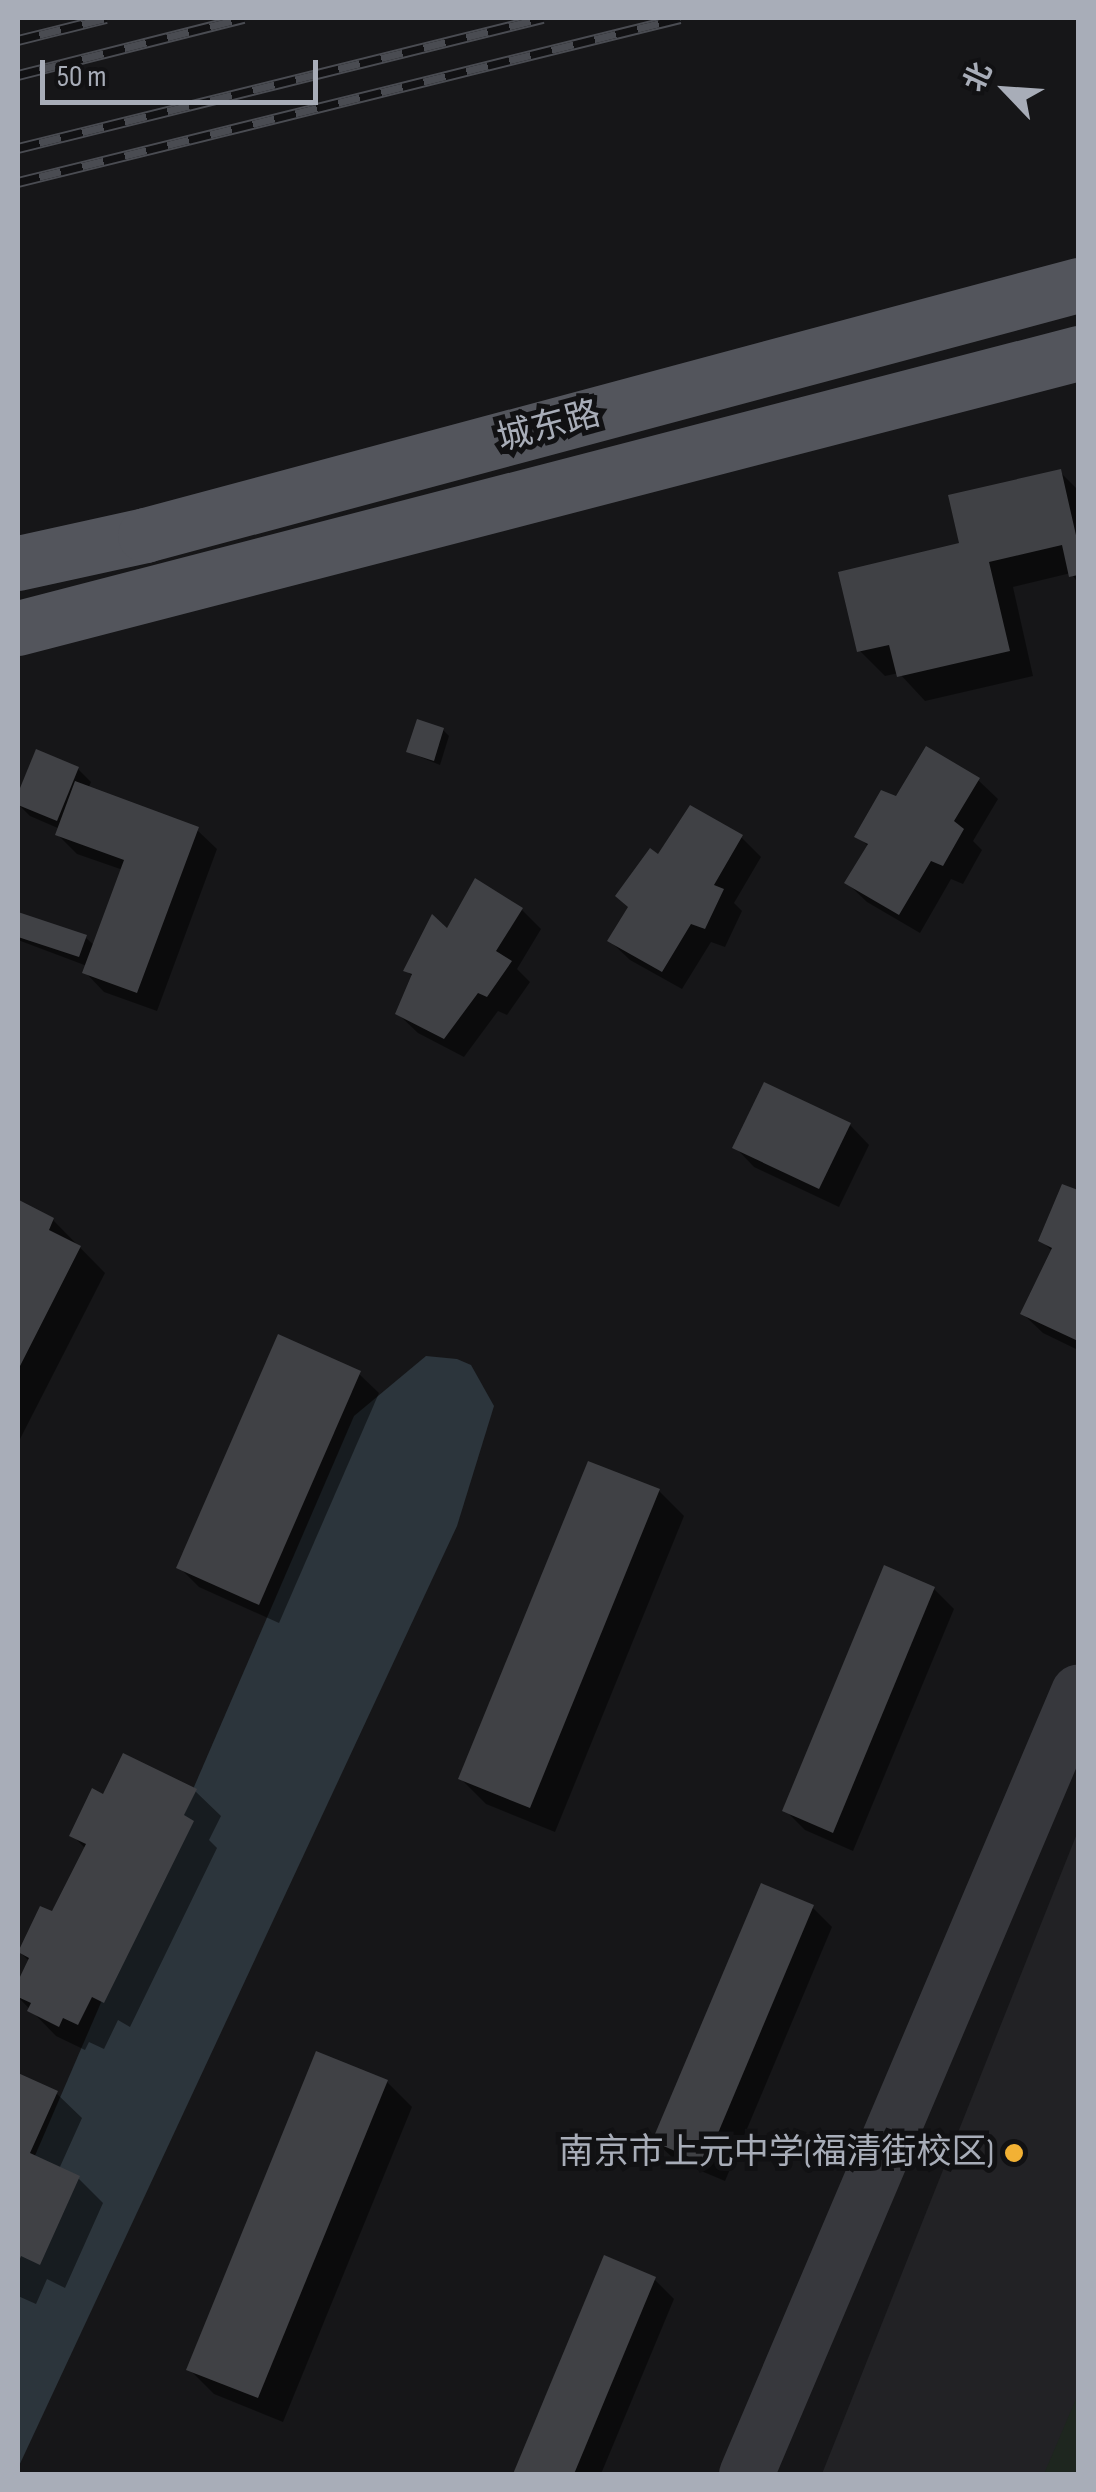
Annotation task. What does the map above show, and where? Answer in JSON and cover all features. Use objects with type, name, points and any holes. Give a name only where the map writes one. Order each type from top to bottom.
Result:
[{"type":"main road","name":"城东路","points":[[18,563],[145,535],[1078,285]]},
{"type":"main road","name":"城东路","points":[[18,628],[1078,352]]},
{"type":"street","points":[[746,2474],[1078,1692]]},
{"type":"shaded area","points":[[426,1356],[457,1359],[471,1365],[494,1406],[457,1526],[18,2468],[18,2195],[354,1416]]},
{"type":"shaded area","name":"南京市上元中学(福清街校区)","points":[[1078,1831],[1078,2474],[822,2474]]},
{"type":"shaded area","points":[[1078,2394],[1078,2474],[1044,2474]]},
{"type":"building","points":[[1061,469],[1078,544],[1078,575],[1069,577],[1062,545],[989,562],[1010,651],[897,677],[889,645],[857,652],[838,572],[959,543],[948,495]]},
{"type":"building","points":[[417,719],[444,728],[434,761],[406,752]]},
{"type":"building","points":[[926,746],[980,778],[954,821],[964,829],[943,866],[931,861],[899,915],[844,883],[868,844],[854,837],[881,790],[896,796]]},
{"type":"building","points":[[36,749],[79,767],[57,821],[18,805],[18,793]]},
{"type":"building","points":[[75,781],[199,827],[137,993],[82,973],[124,860],[55,835]]},
{"type":"building","points":[[690,805],[743,835],[714,885],[724,889],[705,929],[691,924],[662,972],[607,941],[628,907],[615,896],[650,848],[658,854]]},
{"type":"building","points":[[475,878],[523,908],[496,951],[512,961],[487,997],[478,993],[444,1039],[395,1014],[412,974],[403,971],[432,914],[447,928]]},
{"type":"building","points":[[18,912],[87,935],[79,957],[18,937]]},
{"type":"building","points":[[764,1082],[851,1123],[819,1189],[732,1148]]},
{"type":"building","points":[[1062,1184],[1078,1190],[1078,1341],[1020,1314],[1052,1248],[1038,1241]]},
{"type":"building","points":[[19,1200],[54,1218],[49,1230],[81,1246],[18,1370]]},
{"type":"building","points":[[278,1334],[361,1371],[259,1605],[176,1568]]},
{"type":"building","points":[[588,1461],[660,1489],[530,1808],[458,1779]]},
{"type":"building","points":[[884,1565],[935,1587],[833,1833],[782,1811]]},
{"type":"building","points":[[123,1753],[197,1789],[184,1815],[194,1821],[104,2003],[92,1997],[78,2025],[63,2018],[59,2027],[27,2011],[31,2003],[18,1997],[18,1981],[29,1958],[18,1952],[40,1906],[52,1911],[86,1844],[69,1836],[92,1788],[103,1794]]},
{"type":"building","points":[[761,1883],[814,1905],[705,2164],[652,2141]]},
{"type":"building","points":[[316,2051],[388,2080],[258,2398],[186,2370]]},
{"type":"building","points":[[18,2073],[58,2091],[30,2153],[80,2176],[40,2265],[21,2256],[18,2264]]},
{"type":"building","points":[[604,2255],[656,2277],[574,2474],[513,2474]]},
{"type":"railway","points":[[18,40],[106,18]]},
{"type":"railway","points":[[18,75],[244,18]]},
{"type":"railway","points":[[18,148],[543,18]]},
{"type":"railway","points":[[18,182],[680,18]]},
{"type":"place","name":"南京市上元中学(福清街校区)","points":[[1014,2153]]}]
